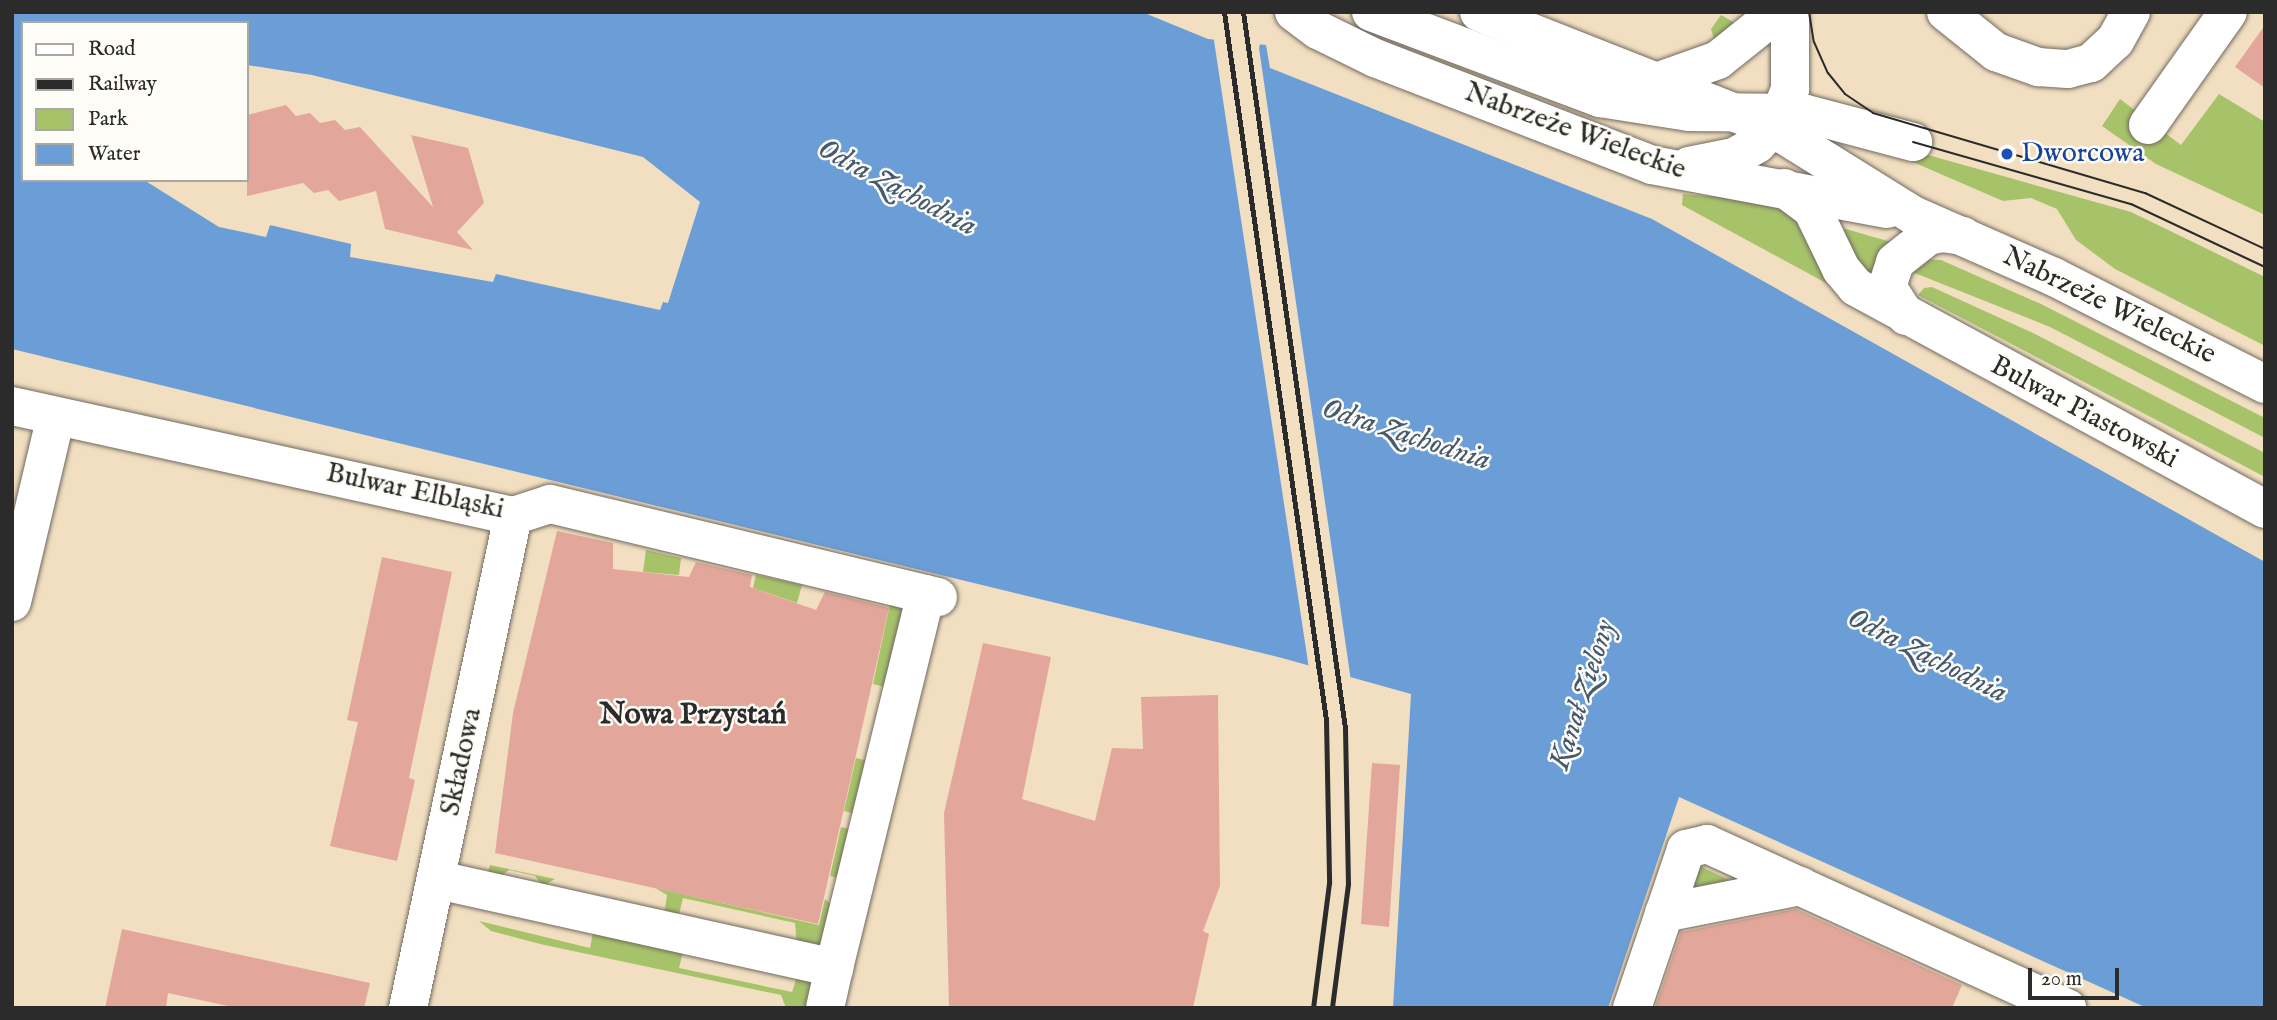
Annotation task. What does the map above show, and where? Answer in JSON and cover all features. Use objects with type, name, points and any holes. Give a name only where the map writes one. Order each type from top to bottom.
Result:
[{"type":"street","name":"Nabrzeże Wieleckie","points":[[1294,12],[1318,30],[1375,58],[1652,165],[1784,188],[1913,215],[2054,277],[2265,384]]},
{"type":"street","points":[[1371,12],[1525,73],[1637,106],[1738,112]]},
{"type":"street","points":[[1412,12],[1570,72],[1643,85]]},
{"type":"street","name":"Nabrzeże Wieleckie","points":[[1479,12],[1643,85],[1700,97],[1738,112],[1794,103],[1913,215]]},
{"type":"street","points":[[1525,73],[1564,84],[1643,85],[1718,60],[1778,12]]},
{"type":"street","points":[[1652,165],[1695,166],[1730,159],[1757,144],[1794,103],[1790,12]]},
{"type":"street","points":[[1946,12],[1996,52],[2038,67],[2068,69],[2091,63],[2115,41],[2131,12]]},
{"type":"street","points":[[2148,125],[2228,12]]},
{"type":"street","points":[[1700,97],[1794,103],[1915,135]]},
{"type":"street","name":"Bulwar Piastowski","points":[[1784,188],[1812,209],[1850,281],[1906,316],[2265,509]]},
{"type":"street","name":"Bulwar Piastowski","points":[[1906,316],[1887,287],[1895,262],[1928,236],[1963,236]]},
{"type":"street","name":"Bulwar Elbląski","points":[[12,406],[513,516],[550,504],[932,596],[834,968]]},
{"type":"street","points":[[12,602],[56,416]]},
{"type":"street","name":"Składowa","points":[[408,1008],[438,880],[513,516]]},
{"type":"street","points":[[1632,1008],[1686,849],[1694,844],[1707,844],[2055,1005]]},
{"type":"street","points":[[438,880],[834,968],[825,1008]]},
{"type":"street","points":[[1664,913],[1800,886]]},
{"type":"green space","points":[[1745,12],[1767,12],[1714,39],[1711,29],[1721,15],[1735,23]]},
{"type":"green space","points":[[2219,94],[2265,122],[2265,215],[2156,164],[2102,126],[2120,99],[2181,145]]},
{"type":"green space","points":[[1889,144],[2131,212],[2265,277],[2265,346],[2115,269],[2076,240],[2057,209],[2031,198],[2003,201],[1885,150]]},
{"type":"green space","points":[[1683,194],[1741,199],[1796,213],[1839,290],[1682,205]]},
{"type":"green space","points":[[1842,230],[1891,242],[1878,274],[1866,278]]},
{"type":"green space","points":[[1925,259],[1941,260],[2041,304],[2265,418],[2265,438],[2050,327],[1907,270]]},
{"type":"green space","points":[[1932,287],[2035,334],[2265,453],[2265,477],[1918,295],[1924,288]]},
{"type":"green space","points":[[646,550],[681,558],[679,575],[643,572]]},
{"type":"green space","points":[[756,575],[802,585],[797,603],[753,588]]},
{"type":"green space","points":[[890,604],[912,609],[893,689],[873,684]]},
{"type":"green space","points":[[856,758],[876,763],[864,816],[844,811]]},
{"type":"green space","points":[[841,827],[861,832],[849,880],[830,876]]},
{"type":"green space","points":[[1695,864],[1736,883],[1691,898]]},
{"type":"green space","points":[[490,865],[555,879],[543,886],[535,876],[509,870],[497,879],[487,876]]},
{"type":"green space","points":[[655,888],[819,925],[825,899],[832,905],[821,944],[814,947],[797,945],[795,923],[683,898],[679,914],[664,914],[667,895]]},
{"type":"green space","points":[[479,921],[590,948],[593,932],[683,952],[679,968],[792,992],[797,977],[807,975],[817,992],[812,1008],[786,1008],[781,995],[540,944],[491,931]]},
{"type":"water","points":[[12,12],[1142,12],[1208,39],[1266,45],[1270,68],[1652,219],[2265,562],[2265,1008],[2147,1008],[1679,797],[1608,1008],[1393,1008],[1411,694],[1282,658],[12,349]],"holes":[[[21,21],[248,21],[248,65],[312,75],[643,157],[700,202],[668,303],[663,302],[660,310],[496,274],[493,282],[350,257],[351,244],[270,225],[266,237],[219,227],[147,182],[21,182]]]},
{"type":"pier","points":[[1213,34],[1261,41],[1259,48],[1351,681],[1309,669]]},
{"type":"building","points":[[2265,25],[2265,88],[2235,67]]},
{"type":"building","points":[[286,105],[296,116],[310,113],[320,123],[335,120],[345,130],[360,127],[433,207],[411,135],[468,148],[484,203],[457,232],[473,250],[385,229],[376,191],[339,201],[328,190],[314,193],[303,183],[247,196],[248,115]]},
{"type":"building","points":[[557,531],[613,543],[613,569],[689,577],[696,562],[752,575],[750,587],[816,610],[825,592],[889,608],[818,924],[495,853],[513,713]]},
{"type":"building","points":[[382,557],[452,572],[409,778],[415,780],[397,861],[330,846],[358,722],[347,720]]},
{"type":"building","points":[[983,643],[1051,657],[1022,799],[1095,821],[1112,748],[1143,749],[1141,697],[1218,695],[1220,886],[1203,931],[1209,934],[1193,1008],[949,1008],[944,813]]},
{"type":"building","points":[[1372,763],[1400,765],[1389,927],[1361,924]]},
{"type":"building","points":[[1796,909],[1962,985],[1952,1008],[1655,1008],[1681,932]]},
{"type":"building","points":[[122,929],[370,983],[364,1008],[237,1008],[168,993],[166,1008],[105,1008]]},
{"type":"tram line","points":[[1809,12],[1814,42],[1828,73],[1845,94],[1873,113],[2145,193],[2265,249]]},
{"type":"tram line","points":[[1913,142],[2131,204],[2265,267]]},
{"type":"railway","points":[[1224,12],[1326,720],[1329,883],[1313,1008]]},
{"type":"railway","points":[[1243,12],[1345,728],[1348,884],[1332,1008]]},
{"type":"place","name":"Dworcowa","points":[[2007,154]]},
{"type":"district","name":"Nowa Przystań","points":[[693,715]]},
{"type":"water label","name":"Odra Zachodnia","points":[[897,188]]},
{"type":"water label","name":"Odra Zachodnia","points":[[1406,435]]},
{"type":"water label","name":"Odra Zachodnia","points":[[1927,656]]},
{"type":"water label","name":"Kanał Zielony","points":[[1583,695]]}]
